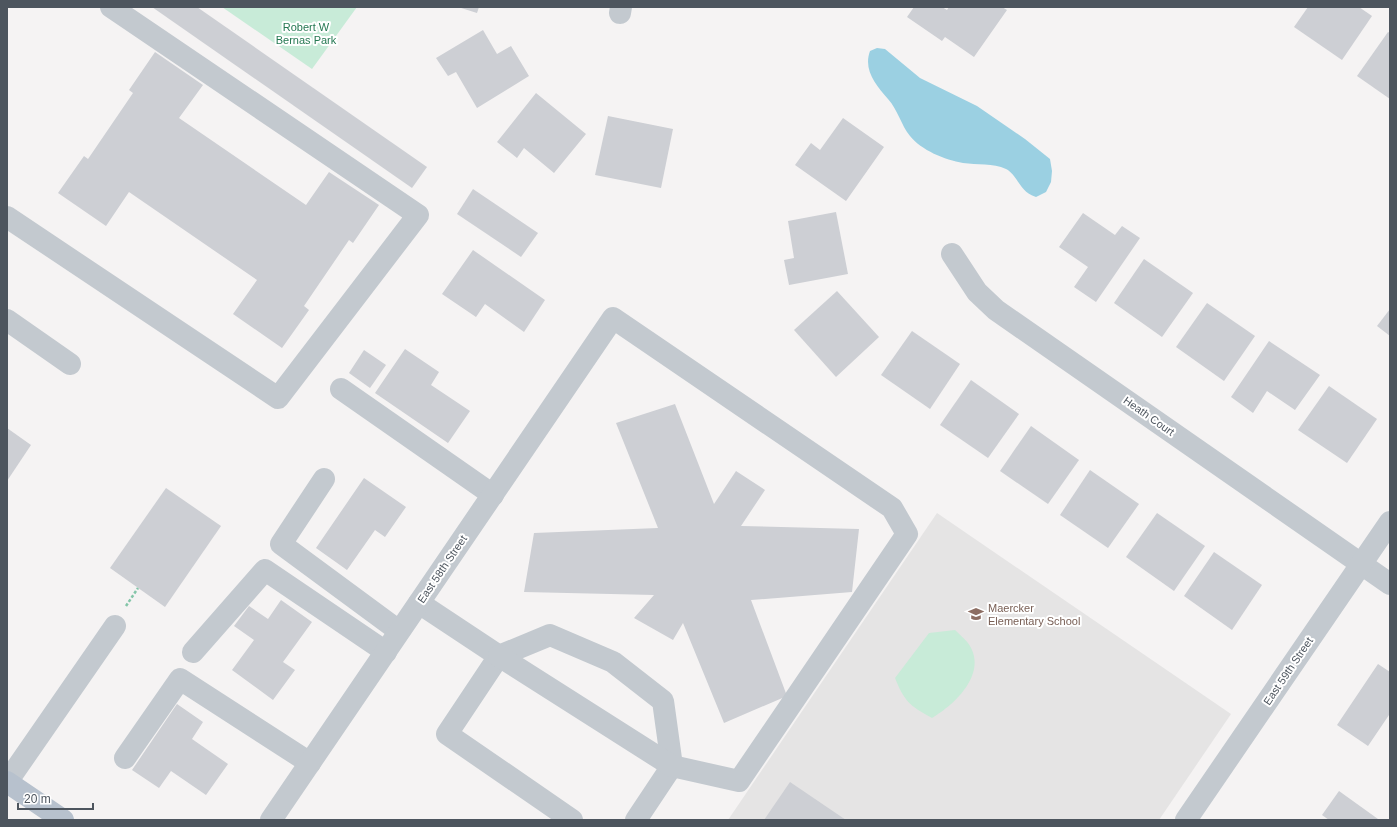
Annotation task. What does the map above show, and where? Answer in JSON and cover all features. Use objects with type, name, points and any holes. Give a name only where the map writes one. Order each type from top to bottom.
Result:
[{"type":"main road","points":[[7,782],[63,820]]},
{"type":"street","points":[[7,217],[278,398],[418,215],[111,7]]},
{"type":"street","name":"Heath Court","points":[[952,254],[977,292],[996,310],[1390,584]]},
{"type":"street","name":"East 58th Street","points":[[271,820],[613,318],[892,508],[907,534],[739,781],[672,766]]},
{"type":"street","points":[[7,320],[70,364]]},
{"type":"street","points":[[341,389],[493,494]]},
{"type":"street","points":[[324,479],[281,544],[400,631]]},
{"type":"street","name":"East 59th Street","points":[[1186,820],[1390,522]]},
{"type":"street","points":[[193,652],[265,570],[386,652]]},
{"type":"street","points":[[419,604],[672,766]]},
{"type":"street","points":[[7,782],[115,626]]},
{"type":"street","points":[[572,820],[447,734],[498,656],[550,635],[613,662],[663,701],[672,766],[636,820]]},
{"type":"street","points":[[125,758],[180,679],[310,763]]},
{"type":"shaded area","name":"Maercker Elementary School","points":[[937,513],[1231,714],[1159,820],[728,820]]},
{"type":"green space","name":"Robert W Bernas Park","points":[[222,7],[357,7],[312,69]]},
{"type":"green space","points":[[955,630],[968,643],[973,654],[975,665],[967,686],[959,696],[932,718],[918,710],[905,698],[895,678],[929,633]]},
{"type":"water","points":[[877,48],[885,49],[920,78],[977,106],[1025,139],[1050,159],[1052,171],[1051,182],[1046,192],[1036,197],[1030,195],[1006,169],[985,164],[963,163],[934,154],[920,146],[907,132],[891,103],[875,83],[869,71],[868,58],[870,51]]},
{"type":"building","points":[[152,7],[197,7],[427,167],[412,188]]},
{"type":"building","points":[[458,7],[479,7],[477,13]]},
{"type":"building","points":[[914,7],[942,7],[947,10],[949,7],[1002,7],[1007,10],[974,57],[945,37],[942,41],[907,17]]},
{"type":"building","points":[[1308,7],[1359,7],[1372,16],[1342,60],[1294,27]]},
{"type":"building","points":[[483,30],[497,54],[511,46],[529,76],[477,108],[456,72],[448,76],[436,58]]},
{"type":"building","points":[[1388,32],[1390,33],[1390,99],[1357,76]]},
{"type":"building","points":[[155,52],[203,85],[179,118],[306,205],[329,172],[379,205],[353,243],[349,240],[304,306],[309,310],[282,348],[233,314],[257,280],[129,192],[106,226],[58,193],[84,156],[88,159],[133,93],[129,90]]},
{"type":"building","points":[[536,93],[586,134],[554,173],[524,148],[517,158],[497,142]]},
{"type":"building","points":[[608,116],[673,129],[661,188],[595,175]]},
{"type":"building","points":[[843,118],[884,147],[846,201],[795,165],[811,143],[820,150]]},
{"type":"building","points":[[473,189],[538,233],[521,257],[457,214]]},
{"type":"building","points":[[836,212],[848,274],[789,285],[784,260],[794,258],[788,221]]},
{"type":"building","points":[[1083,213],[1115,235],[1122,226],[1140,238],[1096,302],[1074,287],[1088,267],[1059,247]]},
{"type":"building","points":[[473,250],[545,300],[524,332],[485,304],[476,317],[442,294]]},
{"type":"building","points":[[1144,259],[1193,293],[1162,337],[1114,303]]},
{"type":"building","points":[[837,291],[879,337],[836,377],[794,330]]},
{"type":"building","points":[[1207,303],[1255,336],[1224,381],[1176,347]]},
{"type":"building","points":[[1390,309],[1390,336],[1377,326]]},
{"type":"building","points":[[912,331],[960,364],[930,409],[881,375]]},
{"type":"building","points":[[1269,341],[1320,375],[1295,410],[1267,391],[1253,413],[1231,397]]},
{"type":"building","points":[[405,349],[439,372],[431,385],[470,411],[448,443],[375,393]]},
{"type":"building","points":[[364,350],[386,365],[370,388],[349,373]]},
{"type":"building","points":[[971,380],[1019,414],[988,458],[940,425]]},
{"type":"building","points":[[1329,386],[1377,419],[1347,463],[1298,430]]},
{"type":"building","points":[[675,404],[714,504],[736,471],[765,490],[741,526],[859,529],[852,592],[751,600],[787,696],[724,723],[683,623],[673,640],[634,618],[654,595],[524,592],[534,533],[658,528],[616,423]]},
{"type":"building","points":[[1031,426],[1079,460],[1048,504],[1000,471]]},
{"type":"building","points":[[7,428],[31,445],[7,481]]},
{"type":"building","points":[[1090,470],[1139,504],[1108,548],[1060,515]]},
{"type":"building","points":[[364,478],[406,507],[385,537],[375,530],[347,570],[316,548]]},
{"type":"building","points":[[166,488],[221,526],[165,607],[110,568]]},
{"type":"building","points":[[1157,513],[1205,546],[1174,591],[1126,557]]},
{"type":"building","points":[[1214,552],[1262,585],[1232,630],[1184,596]]},
{"type":"building","points":[[281,600],[312,622],[283,662],[295,670],[273,700],[232,670],[254,640],[234,626],[249,606],[268,619]]},
{"type":"building","points":[[1378,664],[1390,672],[1390,716],[1389,715],[1368,746],[1337,725]]},
{"type":"building","points":[[177,704],[203,722],[192,739],[228,764],[206,795],[171,771],[159,788],[132,770]]},
{"type":"building","points":[[790,782],[846,820],[764,820]]},
{"type":"building","points":[[1339,791],[1378,819],[1329,820],[1322,815]]},
{"type":"place","name":"Maercker Elementary School","points":[[976,614]]}]
